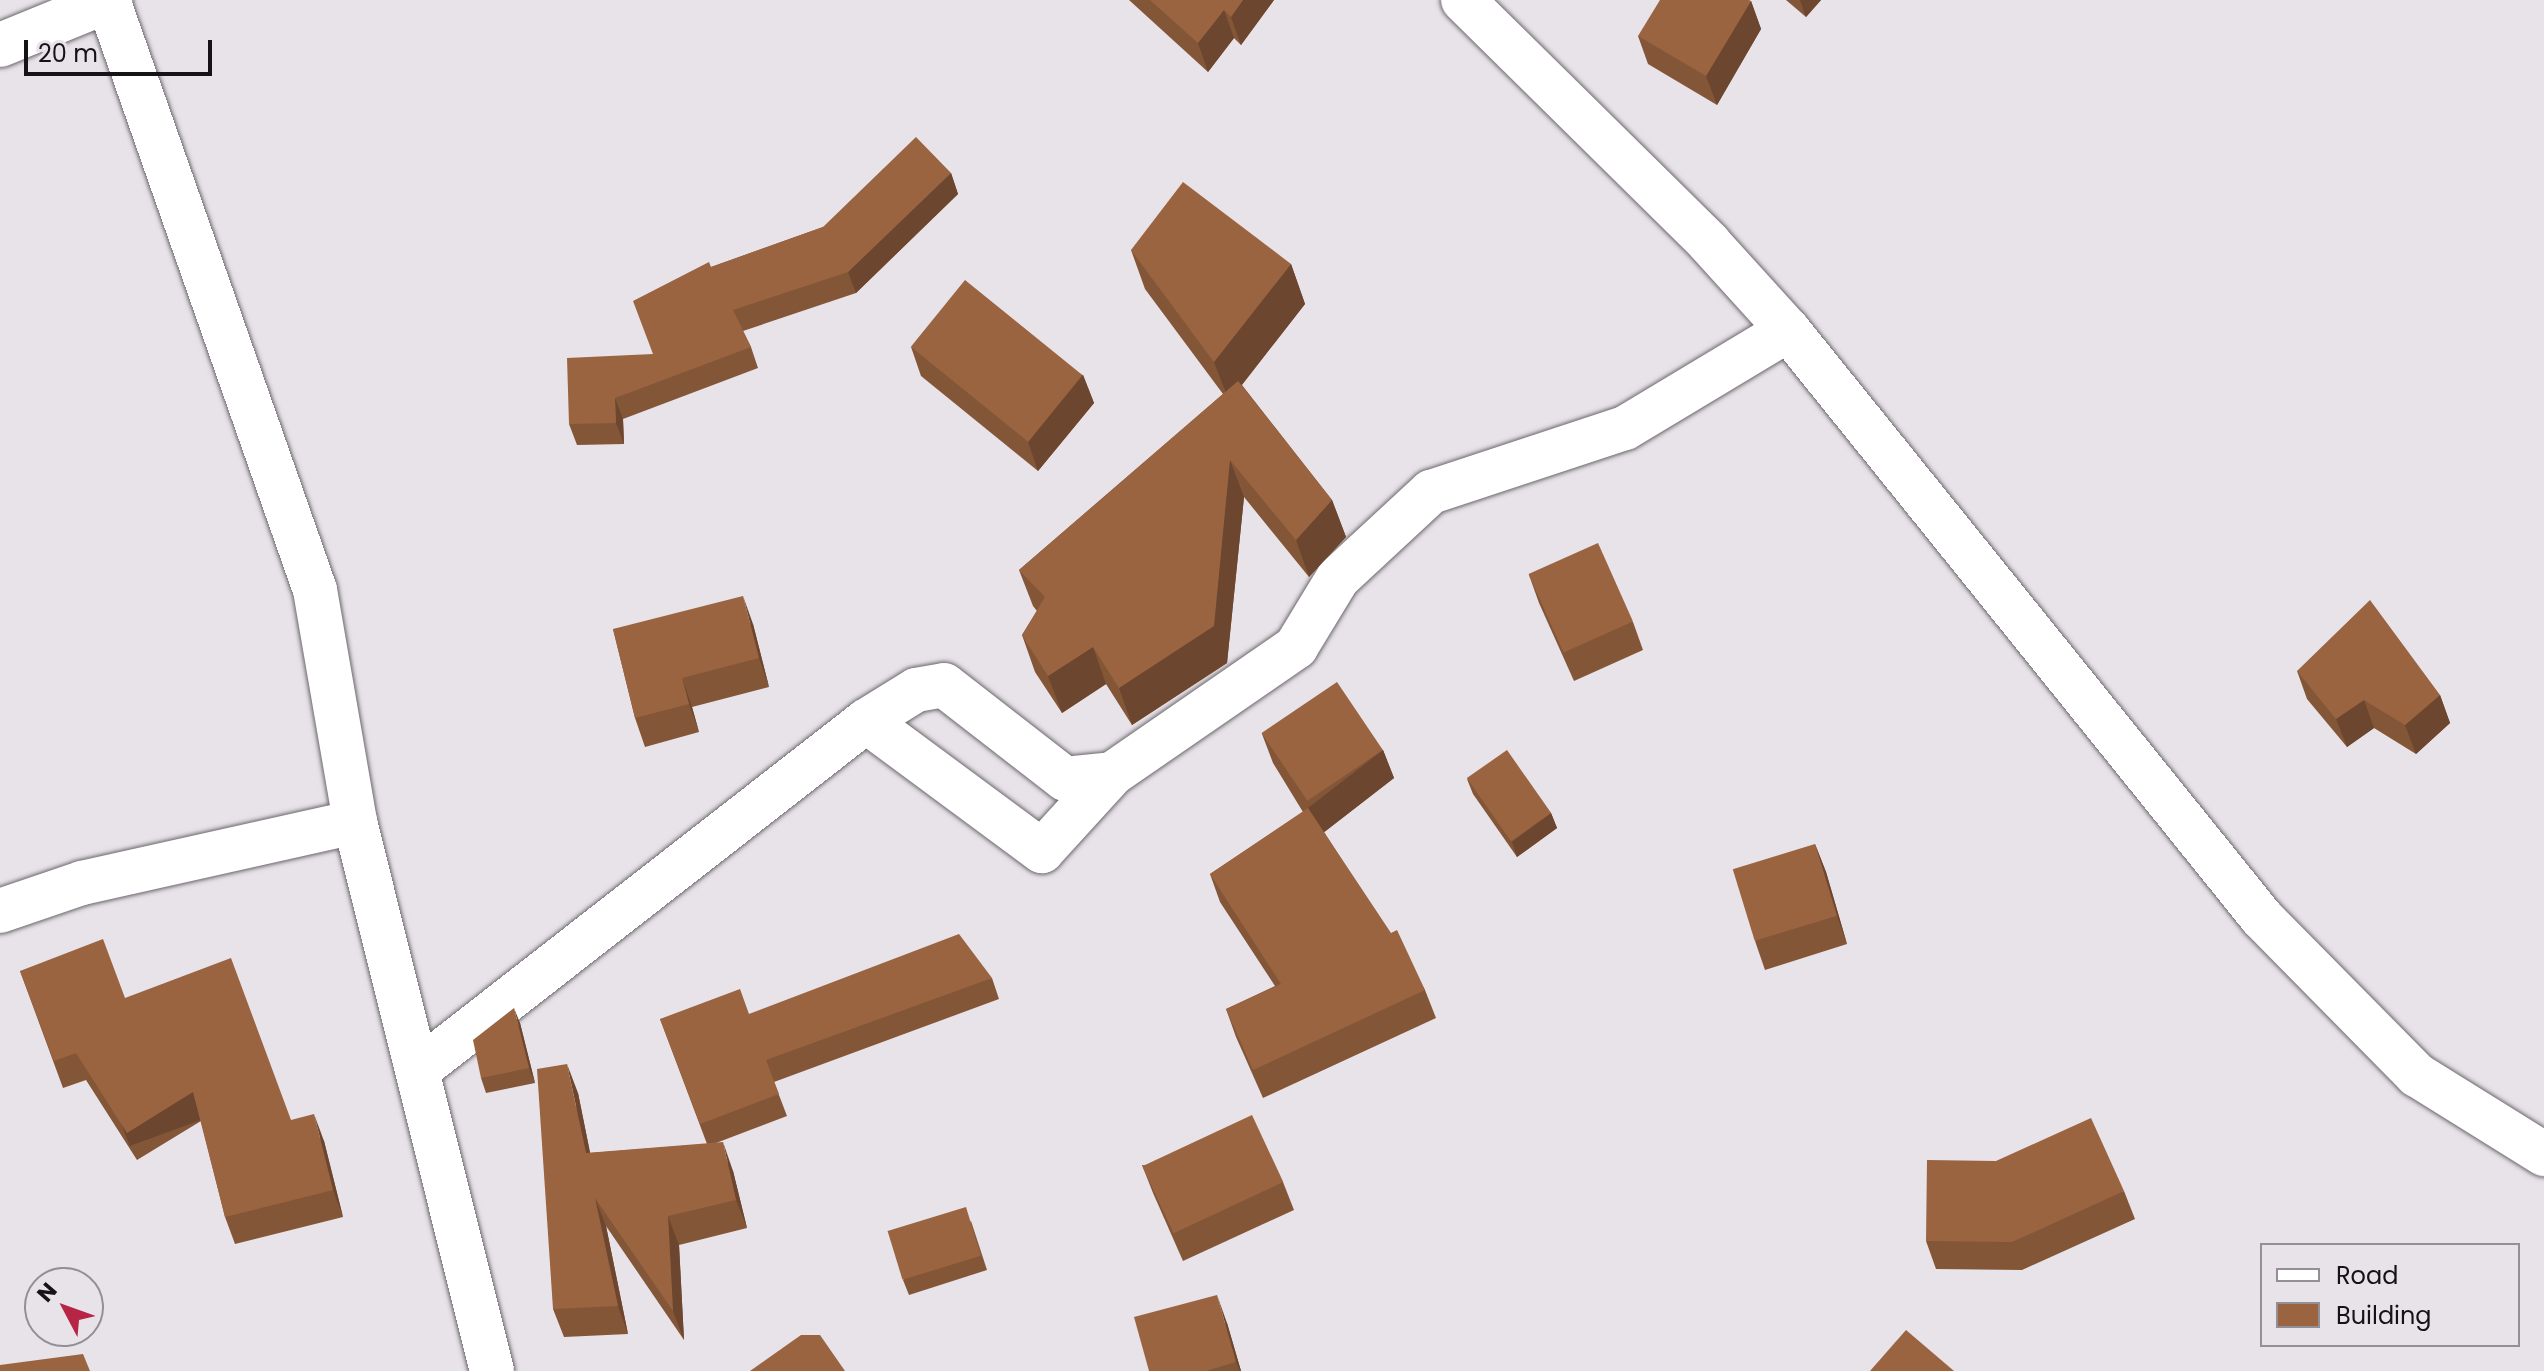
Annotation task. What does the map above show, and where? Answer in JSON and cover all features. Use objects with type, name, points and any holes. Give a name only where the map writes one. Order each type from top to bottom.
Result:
[{"type":"street","points":[[0,45],[109,0],[315,590],[355,822],[492,1371]]},
{"type":"street","points":[[1463,0],[1709,243],[1788,330],[2262,918],[2417,1075],[2544,1154]]},
{"type":"street","points":[[866,721],[1042,851],[1112,774],[1296,647],[1338,578],[1431,492],[1625,428],[1788,330]]},
{"type":"street","points":[[418,1070],[866,721],[916,690],[944,685],[1065,779],[1112,774]]},
{"type":"street","points":[[0,911],[82,883],[355,822]]},
{"type":"building","points":[[1150,0],[1243,0],[1231,17],[1224,10],[1198,43]]},
{"type":"building","points":[[1660,0],[1751,1],[1706,76],[1638,36]]},
{"type":"building","points":[[916,137],[951,173],[848,272],[733,310],[751,347],[615,398],[616,423],[569,424],[567,358],[653,354],[633,301],[709,262],[711,267],[823,227]]},
{"type":"building","points":[[1183,182],[1291,264],[1214,362],[1131,250]]},
{"type":"building","points":[[965,280],[1082,375],[1028,442],[911,347]]},
{"type":"building","points":[[1238,381],[1332,500],[1296,540],[1230,460],[1214,626],[1119,688],[1093,647],[1048,676],[1022,635],[1045,597],[1019,570]]},
{"type":"building","points":[[1598,543],[1633,622],[1564,652],[1529,574]]},
{"type":"building","points":[[743,596],[759,658],[682,678],[689,704],[635,718],[613,629]]},
{"type":"building","points":[[2370,600],[2440,695],[2405,725],[2364,700],[2336,719],[2297,671]]},
{"type":"building","points":[[1337,682],[1383,750],[1307,801],[1262,733]]},
{"type":"building","points":[[1507,750],[1551,813],[1511,841],[1467,778]]},
{"type":"building","points":[[1308,808],[1391,933],[1397,930],[1425,990],[1253,1070],[1226,1009],[1281,984],[1210,874]]},
{"type":"building","points":[[1815,844],[1837,916],[1755,941],[1733,869]]},
{"type":"building","points":[[959,934],[992,978],[766,1060],[779,1094],[700,1124],[660,1019],[740,989],[749,1014]]},
{"type":"building","points":[[103,939],[125,998],[231,958],[291,1120],[314,1114],[333,1190],[225,1217],[193,1092],[127,1133],[76,1053],[54,1061],[20,971]]},
{"type":"building","points":[[514,1008],[529,1068],[481,1078],[473,1040]]},
{"type":"building","points":[[567,1064],[586,1153],[723,1142],[736,1200],[668,1216],[673,1311],[595,1198],[618,1306],[553,1309],[537,1069]]},
{"type":"building","points":[[1252,1115],[1283,1182],[1174,1233],[1142,1166]]},
{"type":"building","points":[[2091,1118],[2124,1191],[2012,1242],[1926,1241],[1927,1160],[1996,1161]]},
{"type":"building","points":[[966,1207],[981,1256],[902,1280],[888,1231]]},
{"type":"building","points":[[1217,1295],[1236,1362],[1206,1371],[1149,1371],[1134,1317]]},
{"type":"building","points":[[1906,1330],[1954,1371],[1870,1371]]},
{"type":"building","points":[[801,1335],[820,1335],[845,1371],[750,1371]]},
{"type":"building","points":[[83,1354],[90,1371],[0,1371],[0,1365]]}]
